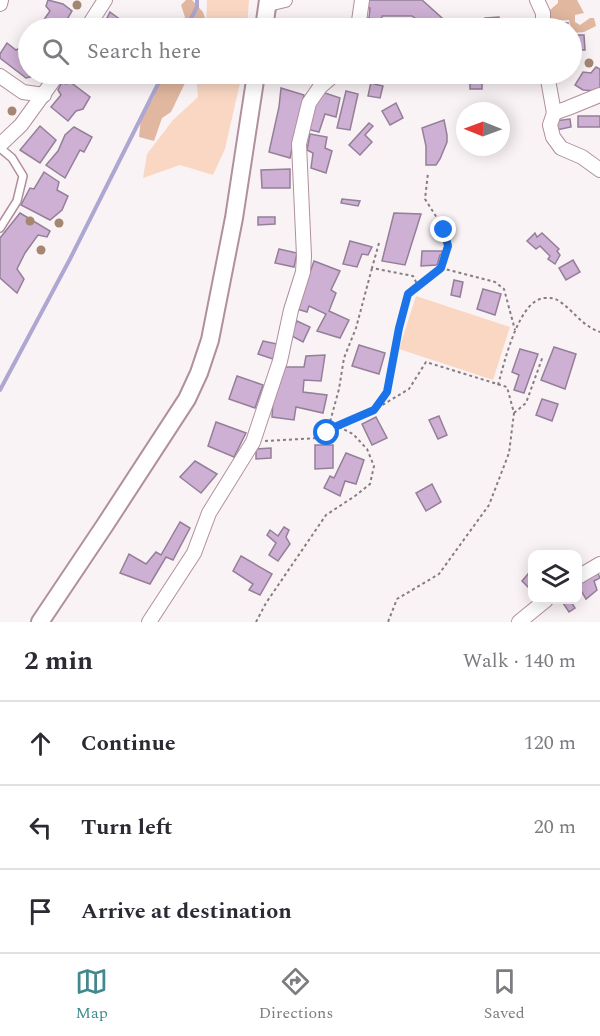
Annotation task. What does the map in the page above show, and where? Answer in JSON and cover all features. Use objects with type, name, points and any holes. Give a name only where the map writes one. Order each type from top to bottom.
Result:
[{"type":"street","points":[[93,18],[105,0]]},
{"type":"street","points":[[266,18],[268,2],[285,0]]},
{"type":"street","points":[[359,18],[362,0]]},
{"type":"street","points":[[537,0],[543,18]]},
{"type":"street","points":[[0,76],[23,92],[44,95]]},
{"type":"street","points":[[0,147],[51,84]]},
{"type":"street","points":[[40,622],[187,399],[199,373],[210,340],[254,84]]},
{"type":"street","points":[[150,622],[194,553],[209,513],[253,442],[280,361],[291,310],[303,272],[299,144],[309,103],[323,84]]},
{"type":"street","points":[[549,84],[554,113],[550,125],[553,137],[561,148],[600,170]]},
{"type":"street","points":[[554,113],[600,94]]},
{"type":"street","points":[[582,575],[600,564]]},
{"type":"street","points":[[519,622],[541,604]]},
{"type":"lane","points":[[0,147],[12,158],[23,176],[16,201],[0,228]]},
{"type":"path","points":[[374,410],[387,392],[408,294],[441,268],[448,246],[444,230],[425,199],[428,173]]},
{"type":"path","points":[[327,433],[339,390],[344,358],[356,328],[379,243]]},
{"type":"path","points":[[372,268],[413,276],[418,286]]},
{"type":"path","points":[[441,268],[495,282],[504,289],[515,330]]},
{"type":"path","points":[[498,385],[515,330],[527,308],[542,298],[557,299],[590,329],[600,332]]},
{"type":"path","points":[[514,413],[526,403],[543,356]]},
{"type":"path","points":[[253,442],[319,438],[337,426],[374,410],[409,389],[426,362],[507,387],[514,413],[508,453],[489,505],[439,574],[397,599],[388,622]]},
{"type":"path","points":[[256,622],[266,603],[326,515],[370,484],[374,466],[367,449],[352,434],[337,426]]},
{"type":"shaded area","points":[[186,0],[192,0],[203,12],[205,18],[184,18],[181,5]]},
{"type":"shaded area","points":[[207,0],[249,0],[248,18],[206,18]]},
{"type":"shaded area","points":[[558,0],[577,0],[584,13],[575,15],[575,18],[548,18],[550,10],[558,3]]},
{"type":"shaded area","points":[[594,18],[596,26],[582,32],[582,24]]},
{"type":"shaded area","points":[[157,84],[185,84],[171,112],[162,118],[154,141],[139,137],[141,117],[154,97]]},
{"type":"shaded area","points":[[197,84],[240,84],[225,149],[213,175],[180,165],[143,178],[147,154],[173,120],[198,97]]},
{"type":"shaded area","points":[[416,296],[510,327],[493,380],[399,349]]},
{"type":"building","points":[[48,0],[63,4],[72,11],[68,18],[45,18],[50,11],[46,6]]},
{"type":"building","points":[[367,0],[422,0],[442,18],[382,16],[382,18],[369,18],[370,8],[366,7]]},
{"type":"building","points":[[110,12],[118,18],[107,18]]},
{"type":"building","points":[[582,35],[584,35],[585,50],[582,50]]},
{"type":"building","points":[[7,43],[16,50],[18,49],[18,72],[0,58]]},
{"type":"building","points":[[596,67],[600,69],[600,88],[597,91],[583,90],[575,85],[582,84],[583,72],[591,73]]},
{"type":"building","points":[[61,84],[73,84],[90,97],[83,109],[76,111],[68,121],[51,107],[61,95],[58,90]]},
{"type":"building","points":[[371,84],[383,86],[380,98],[368,96]]},
{"type":"building","points":[[470,84],[482,84],[482,89],[470,89]]},
{"type":"building","points":[[281,88],[304,95],[290,158],[269,152]]},
{"type":"building","points":[[346,91],[358,94],[350,130],[337,128]]},
{"type":"building","points":[[322,92],[340,98],[336,117],[325,114],[319,132],[307,129],[313,107]]},
{"type":"building","points":[[396,103],[403,118],[390,125],[382,111]]},
{"type":"building","points":[[578,116],[600,116],[600,127],[578,127]]},
{"type":"building","points":[[570,119],[571,127],[556,130],[555,121]]},
{"type":"building","points":[[444,120],[447,142],[436,165],[426,165],[426,146],[422,128]]},
{"type":"building","points":[[369,123],[373,126],[365,135],[372,142],[360,155],[349,145]]},
{"type":"building","points":[[40,126],[56,140],[40,163],[20,150]]},
{"type":"building","points":[[74,127],[92,137],[84,152],[80,150],[65,178],[46,165],[58,151],[65,135]]},
{"type":"building","points":[[310,134],[327,137],[325,148],[332,151],[326,173],[311,168],[313,153],[307,150]]},
{"type":"building","points":[[290,169],[290,188],[262,188],[261,170]]},
{"type":"building","points":[[44,172],[59,182],[57,190],[68,196],[62,210],[50,220],[21,205],[30,188],[34,189]]},
{"type":"building","points":[[342,199],[360,201],[358,206],[341,203]]},
{"type":"building","points":[[20,213],[50,231],[47,237],[38,235],[25,253],[17,269],[24,279],[17,293],[0,278],[0,238]]},
{"type":"building","points":[[394,213],[421,214],[405,265],[382,261]]},
{"type":"building","points":[[258,217],[275,217],[275,224],[258,225]]},
{"type":"building","points":[[535,233],[537,237],[542,233],[559,249],[557,251],[560,255],[555,264],[548,259],[550,256],[540,246],[536,249],[527,241]]},
{"type":"building","points":[[350,241],[372,247],[368,255],[362,254],[357,267],[343,264]]},
{"type":"building","points":[[279,249],[297,253],[294,267],[275,263]]},
{"type":"building","points":[[422,251],[442,251],[437,265],[421,266]]},
{"type":"building","points":[[573,260],[580,272],[566,280],[559,268]]},
{"type":"building","points":[[314,261],[340,271],[331,290],[336,293],[329,311],[349,320],[340,338],[317,331],[326,314],[309,306],[307,312],[297,309]]},
{"type":"building","points":[[454,280],[463,282],[460,297],[451,295]]},
{"type":"building","points":[[483,289],[501,294],[495,315],[477,309]]},
{"type":"building","points":[[297,321],[310,327],[303,342],[290,335]]},
{"type":"building","points":[[263,341],[277,344],[273,359],[258,354]]},
{"type":"building","points":[[359,345],[385,353],[379,374],[352,366]]},
{"type":"building","points":[[554,347],[576,354],[565,389],[541,380]]},
{"type":"building","points":[[520,349],[538,354],[524,393],[514,390],[519,375],[512,372]]},
{"type":"building","points":[[325,355],[321,381],[304,380],[303,392],[327,395],[323,413],[296,407],[294,420],[272,417],[273,401],[285,367],[304,367],[306,356]]},
{"type":"building","points":[[237,376],[263,385],[255,408],[229,399]]},
{"type":"building","points":[[542,399],[558,404],[552,421],[536,415]]},
{"type":"building","points":[[439,416],[447,435],[438,439],[429,420]]},
{"type":"building","points":[[376,417],[387,438],[372,445],[362,424]]},
{"type":"building","points":[[216,422],[246,433],[234,457],[208,446]]},
{"type":"building","points":[[315,445],[333,445],[333,468],[315,469]]},
{"type":"building","points":[[271,448],[271,458],[256,459],[256,449]]},
{"type":"building","points":[[346,453],[364,460],[356,484],[345,481],[340,496],[324,488],[330,476],[334,478]]},
{"type":"building","points":[[195,461],[217,474],[201,493],[180,477]]},
{"type":"building","points":[[432,484],[441,502],[426,511],[416,493]]},
{"type":"building","points":[[180,522],[190,528],[173,560],[166,557],[150,584],[120,573],[129,554],[146,564],[156,552],[161,555]]},
{"type":"building","points":[[284,527],[289,530],[286,537],[290,544],[278,561],[269,555],[276,543],[267,535],[270,530],[278,536]]},
{"type":"building","points":[[241,556],[272,574],[260,595],[249,590],[253,584],[233,571]]},
{"type":"building","points":[[596,569],[600,578],[594,581],[597,590],[586,599],[582,592],[582,577]]},
{"type":"building","points":[[528,574],[528,587],[522,581]]},
{"type":"building","points":[[564,604],[572,604],[575,608],[569,612]]},
{"type":"waterway","points":[[191,18],[197,7],[197,0]]},
{"type":"waterway","points":[[0,390],[70,259],[158,84]]},
{"type":"route","points":[[327,433],[337,426],[374,410],[387,392],[408,294],[441,268],[448,246],[444,230]]}]
